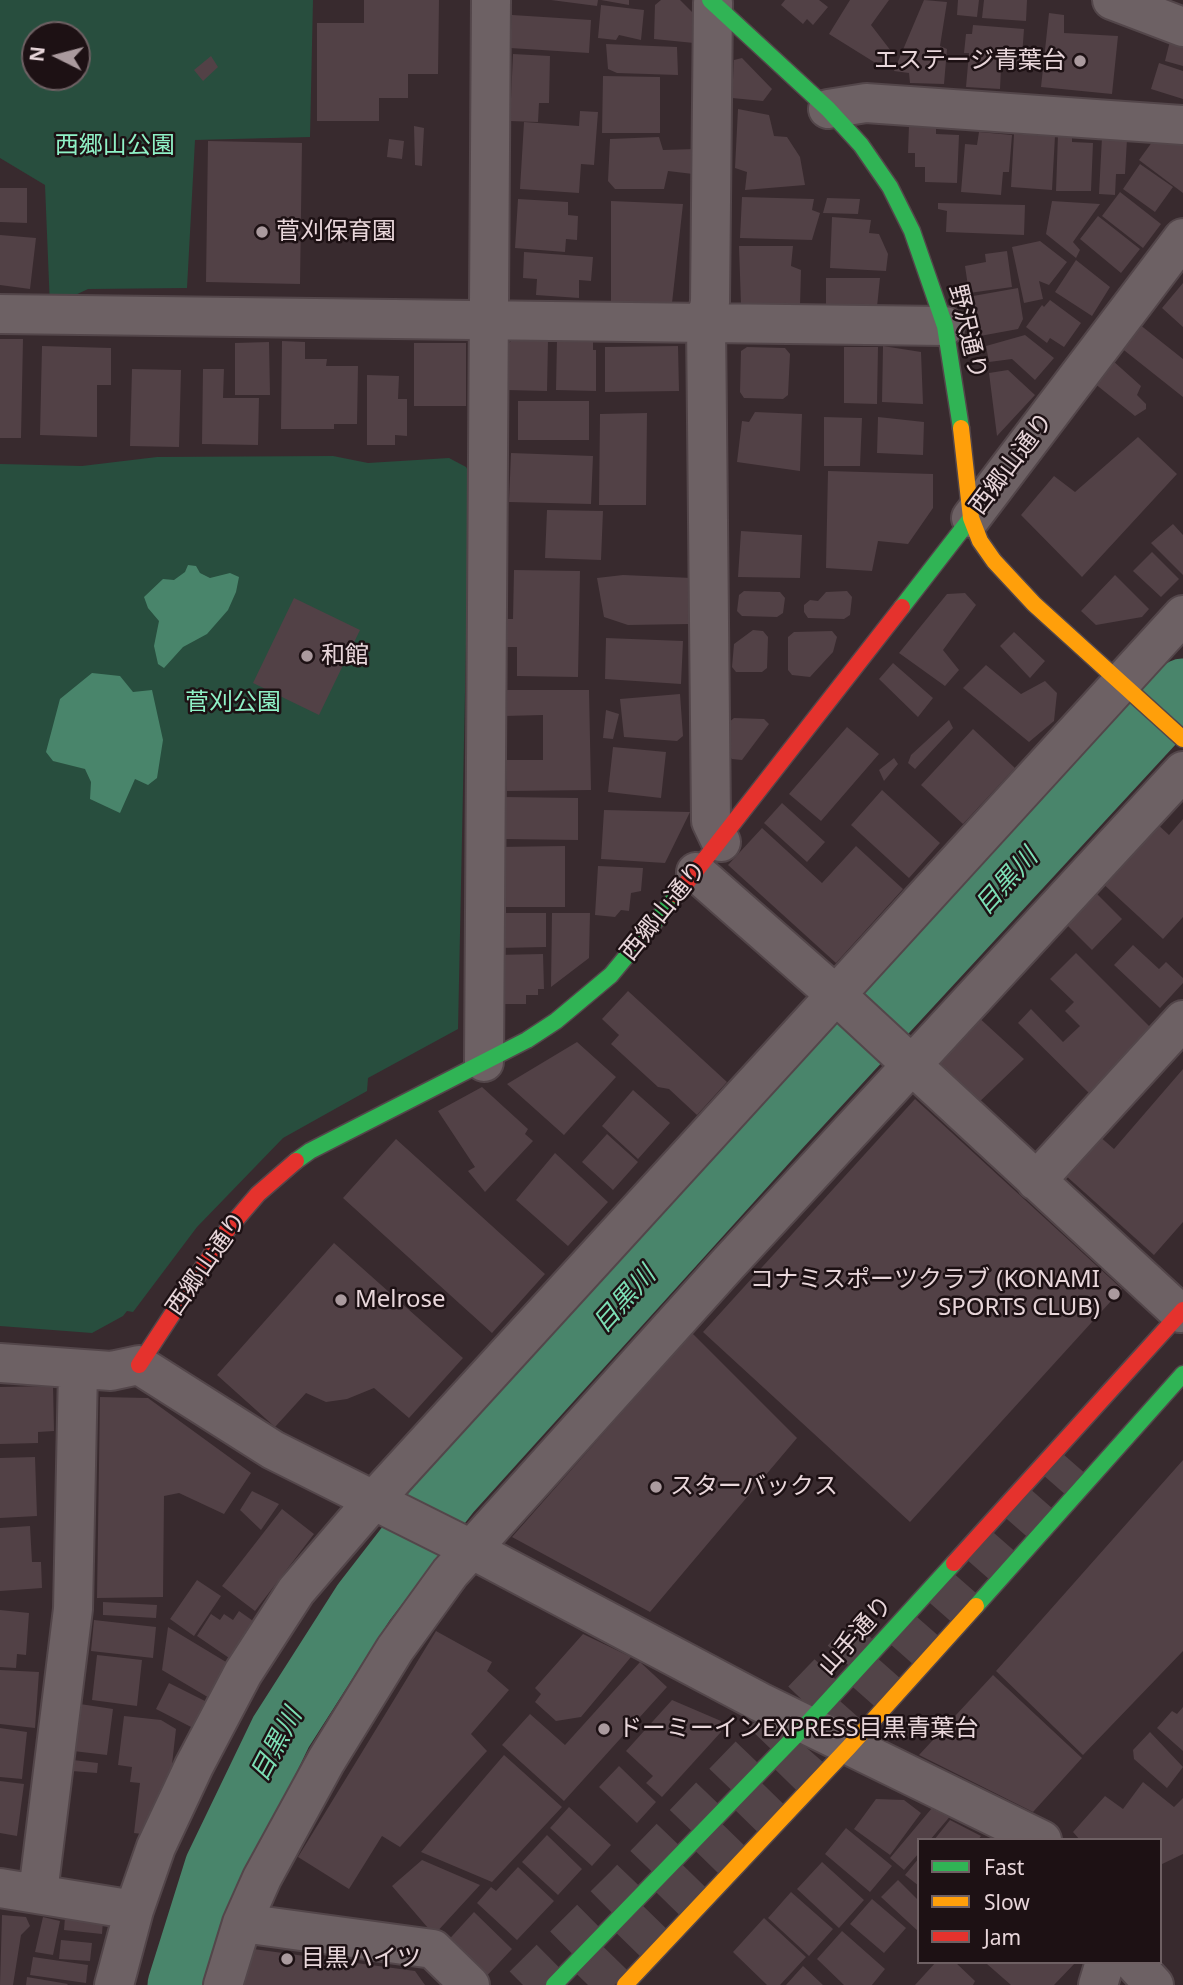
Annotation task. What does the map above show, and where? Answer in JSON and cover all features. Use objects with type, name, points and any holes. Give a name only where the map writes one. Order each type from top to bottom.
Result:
[{"type":"street","points":[[484,1062],[491,0]]},
{"type":"street","points":[[1112,0],[1183,27]]},
{"type":"street","points":[[711,1],[710,302],[706,322],[711,821],[721,842]]},
{"type":"street","name":"野沢通り","points":[[711,1],[828,109],[861,145],[890,187],[917,243],[945,326],[955,374],[971,518],[980,541],[994,561],[1034,604],[1183,739]]},
{"type":"street","points":[[828,109],[866,103],[1183,125]]},
{"type":"street","name":"西郷山通り","points":[[139,1366],[209,1254],[243,1210],[274,1178],[310,1151],[484,1062],[556,1021],[602,983],[721,842],[1183,238]]},
{"type":"street","points":[[0,314],[945,326]]},
{"type":"street","points":[[114,1985],[134,1910],[156,1847],[194,1766],[243,1673],[296,1591],[380,1503],[1125,689],[1183,615]]},
{"type":"street","points":[[223,1985],[242,1923],[262,1878],[395,1649],[466,1546],[906,1061],[1183,771]]},
{"type":"street","points":[[696,872],[840,999],[1182,1312]]},
{"type":"street","points":[[1037,1181],[1183,1020]]},
{"type":"street","name":"山手通り","points":[[554,1985],[806,1725],[1182,1312]]},
{"type":"street","points":[[0,1363],[111,1371],[139,1366],[273,1450],[466,1546],[849,1747],[1038,1838]]},
{"type":"street","points":[[37,1893],[73,1609],[78,1370]]},
{"type":"street","points":[[625,1985],[849,1747],[1183,1374]]},
{"type":"street","points":[[668,1963],[757,1843]]},
{"type":"street","points":[[0,1888],[134,1910]]},
{"type":"street","points":[[242,1923],[433,1949],[470,1985]]},
{"type":"street","points":[[1098,1985],[1104,1964]]},
{"type":"street","points":[[1135,1964],[1154,1985]]},
{"type":"green space","name":"西郷山公園","points":[[0,0],[313,0],[310,137],[195,140],[187,288],[88,289],[50,307],[45,185],[0,158]]},
{"type":"green space","name":"菅刈公園","points":[[333,456],[368,463],[449,458],[466,467],[477,486],[469,500],[458,1029],[368,1078],[367,1091],[283,1138],[197,1227],[133,1312],[127,1311],[123,1316],[92,1333],[0,1326],[0,464],[82,466],[157,457]]},
{"type":"shaded area","points":[[188,565],[196,566],[200,573],[210,578],[230,573],[239,577],[236,592],[228,610],[207,634],[183,647],[164,668],[158,664],[154,646],[159,621],[148,608],[144,597],[163,579],[174,580],[185,572]]},
{"type":"shaded area","points":[[92,673],[120,676],[133,692],[152,690],[163,740],[157,778],[148,785],[135,779],[120,813],[90,799],[91,782],[85,769],[53,761],[46,752],[60,699]]},
{"type":"building","points":[[364,0],[439,0],[438,74],[408,74],[408,98],[379,98],[379,121],[317,121],[317,23],[364,23]]},
{"type":"building","points":[[551,0],[598,0],[597,6]]},
{"type":"building","points":[[601,0],[629,0],[629,5]]},
{"type":"building","points":[[661,0],[680,0],[697,17],[694,43],[654,39],[655,5]]},
{"type":"building","points":[[785,0],[819,0],[828,7],[813,25],[807,19],[803,24],[781,5]]},
{"type":"building","points":[[850,0],[889,0],[871,25],[891,51],[882,67],[829,34]]},
{"type":"building","points":[[924,0],[947,2],[940,46],[947,49],[944,84],[910,83],[909,73],[894,71]]},
{"type":"building","points":[[958,0],[979,0],[977,17],[957,15]]},
{"type":"building","points":[[984,0],[1027,0],[1026,21],[982,18]]},
{"type":"building","points":[[601,5],[644,10],[641,40],[619,35],[616,40],[598,38]]},
{"type":"building","name":"エステージ青葉台","points":[[1049,13],[1064,15],[1064,33],[1118,36],[1112,94],[1041,87]]},
{"type":"building","points":[[512,15],[591,20],[589,53],[510,48]]},
{"type":"building","points":[[973,25],[1024,29],[1021,70],[1001,68],[1000,89],[966,87],[969,53],[964,53],[966,34],[972,34]]},
{"type":"building","points":[[1171,37],[1183,41],[1183,66],[1165,61]]},
{"type":"building","points":[[606,44],[677,47],[678,75],[617,73],[608,69]]},
{"type":"building","points":[[513,54],[550,56],[549,103],[539,103],[538,122],[510,121]]},
{"type":"building","points":[[211,56],[218,67],[203,81],[194,70]]},
{"type":"building","points":[[742,58],[772,89],[763,101],[732,98],[734,60]]},
{"type":"building","points":[[1159,63],[1183,71],[1183,99],[1151,89]]},
{"type":"building","points":[[603,76],[660,77],[660,133],[602,133]]},
{"type":"building","points":[[738,109],[769,115],[774,136],[787,137],[800,157],[805,185],[745,190],[747,172],[735,168]]},
{"type":"building","points":[[580,111],[598,112],[594,165],[581,164],[579,193],[520,189],[524,122],[579,126]]},
{"type":"building","points":[[909,125],[936,126],[936,134],[959,135],[957,183],[925,182],[925,167],[915,167],[915,153],[908,153]]},
{"type":"building","points":[[414,126],[424,128],[422,166],[415,165]]},
{"type":"building","points":[[979,132],[1012,135],[1009,172],[1003,172],[1001,195],[961,192],[965,144],[977,145]]},
{"type":"building","points":[[1014,134],[1055,136],[1052,190],[1011,187]]},
{"type":"building","points":[[1058,134],[1072,135],[1072,142],[1093,143],[1091,191],[1056,191]]},
{"type":"building","points":[[659,137],[663,150],[696,149],[693,174],[668,171],[664,189],[615,189],[608,181],[610,139]]},
{"type":"building","points":[[1102,137],[1127,139],[1125,174],[1116,174],[1115,195],[1099,194]]},
{"type":"building","points":[[1155,138],[1183,145],[1183,193],[1139,160]]},
{"type":"building","points":[[389,139],[404,141],[402,159],[387,157]]},
{"type":"building","points":[[208,141],[302,143],[300,284],[206,282]]},
{"type":"building","points":[[1140,164],[1173,187],[1155,212],[1123,189]]},
{"type":"building","points":[[0,188],[27,188],[27,223],[0,222]]},
{"type":"building","points":[[1120,192],[1161,224],[1143,248],[1102,216]]},
{"type":"building","points":[[742,197],[814,199],[812,210],[820,213],[812,240],[740,238]]},
{"type":"building","points":[[827,198],[860,199],[858,214],[823,213]]},
{"type":"building","points":[[518,199],[568,202],[568,215],[578,216],[577,240],[566,239],[565,252],[515,248]]},
{"type":"building","points":[[611,201],[683,204],[672,303],[611,302]]},
{"type":"building","points":[[1052,201],[1100,204],[1073,242],[1080,250],[1076,258],[1046,234]]},
{"type":"building","points":[[938,203],[1025,205],[1024,235],[946,232],[947,211],[938,209]]},
{"type":"building","points":[[1098,216],[1140,249],[1121,273],[1080,239]]},
{"type":"building","points":[[832,217],[871,220],[869,233],[879,234],[888,254],[886,271],[830,268]]},
{"type":"building","points":[[0,235],[36,238],[30,289],[0,285]]},
{"type":"building","points":[[1040,241],[1067,262],[1049,285],[1039,281],[1043,299],[1024,303],[1012,247]]},
{"type":"building","points":[[739,246],[793,246],[791,266],[801,270],[800,306],[741,305]]},
{"type":"building","points":[[1007,251],[1012,287],[969,293],[965,266],[986,262],[985,254]]},
{"type":"building","points":[[524,252],[593,257],[591,281],[579,280],[579,298],[536,295],[537,279],[523,278]]},
{"type":"building","points":[[1076,260],[1110,287],[1092,316],[1055,292]]},
{"type":"building","points":[[826,278],[880,278],[877,307],[849,308],[826,304]]},
{"type":"building","points":[[1183,283],[1183,327],[1162,308]]},
{"type":"building","points":[[1018,288],[1023,319],[1018,329],[980,336],[973,296]]},
{"type":"building","points":[[1050,300],[1081,323],[1064,347],[1050,338],[1047,343],[1026,327],[1042,305],[1044,307]]},
{"type":"building","points":[[1139,324],[1183,359],[1183,397],[1120,347]]},
{"type":"building","points":[[1025,335],[1054,358],[1035,380],[1012,359],[989,362],[986,346]]},
{"type":"building","points":[[0,339],[23,339],[21,438],[0,438]]},
{"type":"building","points":[[557,339],[593,339],[593,350],[596,350],[596,391],[556,390]]},
{"type":"building","points":[[512,340],[548,340],[547,391],[507,390],[507,345]]},
{"type":"building","points":[[282,341],[305,342],[305,359],[327,359],[326,366],[358,366],[357,424],[334,424],[334,429],[281,429]]},
{"type":"building","points":[[269,342],[270,395],[235,395],[235,343]]},
{"type":"building","points":[[414,343],[466,343],[466,406],[414,406]]},
{"type":"building","points":[[42,346],[111,348],[111,385],[97,385],[97,437],[40,435]]},
{"type":"building","points":[[678,346],[679,391],[605,392],[605,347]]},
{"type":"building","points":[[883,346],[921,352],[923,404],[882,402]]},
{"type":"building","points":[[747,347],[785,348],[790,354],[788,395],[783,399],[744,398],[740,392],[741,351]]},
{"type":"building","points":[[844,347],[878,347],[877,404],[844,403]]},
{"type":"building","points":[[1112,360],[1141,386],[1137,395],[1146,404],[1146,409],[1135,416],[1094,383]]},
{"type":"building","points":[[132,369],[181,370],[179,447],[130,446]]},
{"type":"building","points":[[203,369],[224,369],[223,398],[259,398],[258,445],[202,444]]},
{"type":"building","points":[[1008,370],[1035,395],[997,436],[989,373]]},
{"type":"building","points":[[367,375],[399,376],[398,399],[407,399],[407,436],[395,435],[395,445],[367,445]]},
{"type":"building","points":[[518,401],[589,401],[589,440],[518,440]]},
{"type":"building","points":[[755,412],[802,414],[800,471],[737,462],[742,421],[749,422]]},
{"type":"building","points":[[647,413],[646,505],[599,505],[600,414]]},
{"type":"building","points":[[824,417],[862,418],[860,466],[824,466]]},
{"type":"building","points":[[878,417],[924,422],[923,455],[877,453]]},
{"type":"building","points":[[1138,437],[1177,474],[1082,577],[1021,515],[1054,476],[1075,492]]},
{"type":"building","points":[[511,453],[593,456],[591,504],[509,502]]},
{"type":"building","points":[[828,471],[933,474],[933,508],[908,544],[878,541],[872,571],[826,568]]},
{"type":"building","points":[[547,510],[603,511],[601,560],[545,558]]},
{"type":"building","points":[[1173,524],[1183,535],[1183,575],[1151,543]]},
{"type":"building","points":[[741,531],[802,535],[800,578],[738,577]]},
{"type":"building","points":[[1152,552],[1179,579],[1161,597],[1133,571]]},
{"type":"building","points":[[514,570],[580,571],[578,677],[517,676],[517,647],[505,647],[505,619],[513,619]]},
{"type":"building","points":[[623,575],[692,578],[690,624],[628,625],[604,617],[597,578]]},
{"type":"building","points":[[1115,575],[1149,609],[1142,617],[1096,625],[1081,611]]},
{"type":"building","points":[[744,591],[780,592],[785,598],[783,613],[777,617],[742,616],[737,611],[739,595]]},
{"type":"building","points":[[847,591],[852,597],[850,615],[844,619],[808,618],[804,612],[804,605],[810,600],[818,601],[826,592]]},
{"type":"building","points":[[965,593],[976,605],[943,650],[959,670],[945,686],[899,653],[947,594]]},
{"type":"building","name":"和館","points":[[294,598],[360,630],[319,715],[253,683]]},
{"type":"building","points":[[753,630],[763,631],[768,637],[767,668],[762,672],[736,672],[732,667],[734,644]]},
{"type":"building","points":[[832,631],[837,637],[833,652],[810,677],[792,675],[788,670],[788,637],[794,632]]},
{"type":"building","points":[[1014,632],[1045,661],[1030,678],[1000,646]]},
{"type":"building","points":[[606,638],[683,641],[681,684],[605,679]]},
{"type":"building","points":[[893,663],[933,698],[918,717],[879,679]]},
{"type":"building","points":[[986,665],[1021,694],[1045,681],[1057,693],[1054,721],[1029,742],[963,688]]},
{"type":"building","points":[[504,690],[589,690],[591,790],[507,791],[506,760],[543,760],[543,715],[504,716]]},
{"type":"building","points":[[680,694],[683,736],[677,741],[624,737],[620,699]]},
{"type":"building","points":[[606,710],[619,714],[613,739],[603,738]]},
{"type":"building","points":[[734,718],[764,719],[769,724],[742,760],[732,759],[727,754],[728,723]]},
{"type":"building","points":[[949,720],[953,728],[915,769],[908,763],[911,755]]},
{"type":"building","points":[[847,727],[879,754],[821,821],[789,794]]},
{"type":"building","points":[[973,729],[1015,768],[963,824],[921,785]]},
{"type":"building","points":[[613,747],[666,752],[661,798],[608,792]]},
{"type":"building","points":[[894,758],[898,764],[884,781],[879,770]]},
{"type":"building","points":[[882,790],[940,843],[909,878],[851,825]]},
{"type":"building","points":[[505,797],[578,798],[578,840],[504,839]]},
{"type":"building","points":[[782,803],[825,842],[807,862],[764,823]]},
{"type":"building","points":[[604,810],[690,812],[665,863],[601,859]]},
{"type":"building","points":[[1183,819],[1183,917],[1163,939],[1100,881],[1155,822],[1169,835]]},
{"type":"building","points":[[762,828],[822,883],[856,846],[903,889],[836,963],[728,865]]},
{"type":"building","points":[[565,846],[565,907],[499,907],[498,847]]},
{"type":"building","points":[[598,866],[643,868],[641,891],[631,893],[629,911],[621,910],[615,917],[595,915]]},
{"type":"building","points":[[1096,893],[1122,919],[1092,950],[1066,924]]},
{"type":"building","points":[[499,913],[546,913],[546,947],[499,948]]},
{"type":"building","points":[[552,913],[590,913],[589,958],[551,987]]},
{"type":"building","points":[[1133,945],[1159,969],[1166,962],[1183,978],[1183,983],[1160,1008],[1114,965]]},
{"type":"building","points":[[1076,953],[1154,1031],[1091,1095],[1018,1023],[1031,1009],[1063,1042],[1080,1026],[1065,1011],[1074,1002],[1050,979]]},
{"type":"building","points":[[543,954],[544,989],[538,989],[538,995],[526,995],[526,1004],[495,1004],[495,955]]},
{"type":"building","points":[[628,991],[727,1082],[697,1115],[669,1089],[658,1087],[611,1044],[619,1035],[602,1019]]},
{"type":"building","points":[[976,1015],[1024,1059],[974,1107],[929,1059]]},
{"type":"building","points":[[577,1042],[616,1077],[564,1135],[507,1084]]},
{"type":"building","points":[[1183,1069],[1183,1222],[1154,1255],[1064,1174],[1098,1135],[1114,1149]]},
{"type":"building","points":[[482,1087],[528,1129],[525,1134],[533,1141],[485,1192],[468,1171],[475,1167],[438,1111]]},
{"type":"building","points":[[633,1090],[670,1123],[638,1159],[602,1126]]},
{"type":"building","points":[[915,1099],[1122,1289],[910,1522],[703,1332]]},
{"type":"building","points":[[607,1134],[638,1162],[613,1190],[582,1162]]},
{"type":"building","points":[[396,1139],[545,1274],[492,1333],[343,1198]]},
{"type":"building","points":[[555,1153],[608,1202],[568,1246],[516,1200]]},
{"type":"building","name":"Melrose","points":[[334,1243],[463,1358],[409,1418],[374,1388],[347,1399],[326,1402],[306,1393],[275,1427],[217,1375]]},
{"type":"building","name":"スターバックス","points":[[692,1333],[797,1438],[650,1612],[512,1537]]},
{"type":"building","points":[[53,1386],[54,1431],[38,1432],[38,1443],[0,1444],[0,1387]]},
{"type":"building","points":[[100,1397],[148,1398],[251,1473],[224,1514],[179,1493],[164,1496],[163,1597],[97,1598]]},
{"type":"building","points":[[35,1457],[37,1516],[0,1518],[0,1458]]},
{"type":"building","points":[[1183,1460],[1183,1651],[1083,1755],[996,1671]]},
{"type":"building","points":[[252,1491],[279,1504],[261,1530],[240,1510]]},
{"type":"building","points":[[282,1509],[314,1534],[255,1611],[222,1586]]},
{"type":"building","points":[[30,1526],[32,1562],[41,1562],[42,1588],[0,1591],[0,1528]]},
{"type":"building","points":[[197,1580],[221,1596],[194,1636],[170,1619]]},
{"type":"building","points":[[103,1602],[157,1605],[156,1618],[103,1615]]},
{"type":"building","points":[[0,1610],[29,1613],[26,1655],[17,1654],[16,1668],[0,1667]]},
{"type":"building","points":[[239,1611],[256,1623],[232,1660],[197,1636],[211,1614],[220,1620],[224,1614],[233,1620]]},
{"type":"building","points":[[94,1620],[156,1627],[153,1658],[91,1651]]},
{"type":"building","points":[[168,1627],[231,1665],[211,1699],[162,1670]]},
{"type":"building","points":[[436,1631],[492,1662],[487,1671],[509,1690],[471,1734],[487,1751],[400,1847],[382,1836],[349,1889],[298,1857]]},
{"type":"building","points":[[583,1634],[631,1657],[581,1717],[556,1721],[535,1702],[541,1694],[535,1688]]},
{"type":"building","points":[[97,1655],[142,1660],[137,1706],[92,1700]]},
{"type":"building","name":"ドーミーインEXPRESS目黒青葉台","points":[[640,1662],[667,1687],[564,1801],[502,1745],[530,1714],[565,1745]]},
{"type":"building","points":[[0,1670],[39,1672],[35,1728],[0,1724]]},
{"type":"building","points":[[993,1675],[1082,1758],[1033,1812],[919,1755]]},
{"type":"building","points":[[169,1683],[207,1702],[193,1728],[156,1709]]},
{"type":"building","points":[[672,1700],[721,1721],[721,1732],[662,1797],[646,1783],[653,1776],[626,1751]]},
{"type":"building","points":[[80,1704],[113,1709],[107,1755],[73,1751]]},
{"type":"building","points":[[1183,1707],[1183,1751],[1157,1728],[1172,1711],[1177,1714]]},
{"type":"building","points":[[124,1716],[161,1720],[176,1729],[171,1773],[142,1834],[134,1833],[140,1783],[130,1782],[132,1767],[118,1765]]},
{"type":"building","points":[[0,1728],[27,1732],[22,1779],[0,1777]]},
{"type":"building","points":[[1150,1732],[1183,1767],[1167,1788],[1134,1759],[1133,1750]]},
{"type":"building","points":[[504,1755],[562,1807],[492,1882],[421,1852]]},
{"type":"building","points":[[73,1760],[98,1763],[97,1773],[72,1771]]},
{"type":"building","points":[[619,1766],[656,1802],[637,1823],[599,1787]]},
{"type":"building","points":[[0,1781],[24,1784],[17,1836],[0,1833]]},
{"type":"building","points":[[1143,1782],[1174,1807],[1183,1798],[1183,1854],[1162,1864],[1162,1838],[1078,1838],[1073,1832],[1105,1796],[1123,1809]]},
{"type":"building","points":[[876,1799],[904,1800],[921,1813],[890,1855],[854,1829]]},
{"type":"building","points":[[569,1807],[611,1845],[592,1866],[550,1828]]},
{"type":"building","points":[[932,1808],[952,1814],[932,1838],[917,1838],[917,1855],[904,1870],[890,1858]]},
{"type":"building","points":[[950,1820],[981,1836],[980,1838],[936,1838]]},
{"type":"building","points":[[846,1828],[892,1866],[870,1892],[825,1854]]},
{"type":"building","points":[[547,1835],[582,1869],[558,1895],[522,1862]]},
{"type":"building","points":[[422,1860],[480,1885],[434,1935],[392,1886]]},
{"type":"building","points":[[917,1860],[917,1884],[905,1875]]},
{"type":"building","points":[[822,1862],[864,1900],[839,1928],[797,1889]]},
{"type":"building","points":[[518,1867],[554,1901],[517,1940],[477,1903],[491,1887],[496,1891]]},
{"type":"building","points":[[898,1880],[917,1899],[917,1930],[881,1897]]},
{"type":"building","points":[[791,1892],[833,1929],[809,1956],[768,1918]]},
{"type":"building","points":[[872,1899],[906,1928],[884,1953],[850,1924]]},
{"type":"building","points":[[474,1912],[512,1949],[481,1982],[443,1946]]},
{"type":"building","points":[[2,1915],[26,1917],[30,1926],[21,1935],[13,1985],[0,1985]]},
{"type":"building","points":[[43,1917],[60,1921],[53,1955],[35,1952]]},
{"type":"building","points":[[65,1917],[103,1921],[102,1934],[64,1930]]},
{"type":"building","points":[[764,1918],[806,1957],[780,1985],[767,1985],[733,1952]]},
{"type":"building","points":[[842,1931],[885,1969],[872,1985],[844,1985],[817,1959]]},
{"type":"building","points":[[61,1940],[92,1943],[90,1961],[59,1959]]},
{"type":"building","name":"目黒ハイツ","points":[[246,1948],[415,1971],[425,1985],[238,1985]]},
{"type":"building","points":[[33,1957],[88,1965],[86,1983],[30,1975]]},
{"type":"building","points":[[934,1964],[957,1964],[975,1981],[973,1985],[915,1985]]},
{"type":"building","points":[[987,1964],[1074,1964],[1054,1985],[1011,1985]]},
{"type":"building","points":[[803,1966],[823,1985],[786,1985]]},
{"type":"building","points":[[27,1977],[68,1984],[26,1985]]},
{"type":"waterway","name":"目黒川","points":[[179,1985],[216,1867],[281,1732],[364,1602],[450,1491],[781,1125],[1183,690]]},
{"type":"tunnel","points":[[588,1985],[807,1761],[1071,1461]]},
{"type":"tunnel","points":[[523,1985],[625,1884],[866,1633]]},
{"type":"traffic: fast","points":[[710,0],[828,109],[861,145],[890,187],[912,231],[945,326],[961,428]]},
{"type":"traffic: fast","points":[[902,607],[971,518]]},
{"type":"traffic: fast","points":[[296,1161],[310,1151],[527,1040],[556,1021],[611,975],[677,895]]},
{"type":"traffic: fast","points":[[976,1606],[1183,1374]]},
{"type":"traffic: fast","points":[[554,1985],[806,1725],[954,1563]]},
{"type":"traffic: slow","points":[[961,428],[971,518],[980,541],[994,561],[1034,604],[1183,739]]},
{"type":"traffic: slow","points":[[625,1985],[849,1747],[976,1606]]},
{"type":"traffic: jam","points":[[677,895],[902,607]]},
{"type":"traffic: jam","points":[[139,1365],[228,1229],[258,1194],[296,1161]]},
{"type":"traffic: jam","points":[[954,1563],[1183,1310]]},
{"type":"place","name":"エステージ青葉台","points":[[1080,61]]},
{"type":"place","name":"菅刈保育園","points":[[262,232]]},
{"type":"place","name":"和館","points":[[307,656]]},
{"type":"place","name":"コナミスポーツクラブ (KONAMI SPORTS CLUB)","points":[[1114,1294]]},
{"type":"place","name":"Melrose","points":[[341,1300]]},
{"type":"place","name":"スターバックス","points":[[656,1487]]},
{"type":"place","name":"ドーミーインEXPRESS目黒青葉台","points":[[604,1729]]},
{"type":"place","name":"目黒ハイツ","points":[[287,1959]]}]
